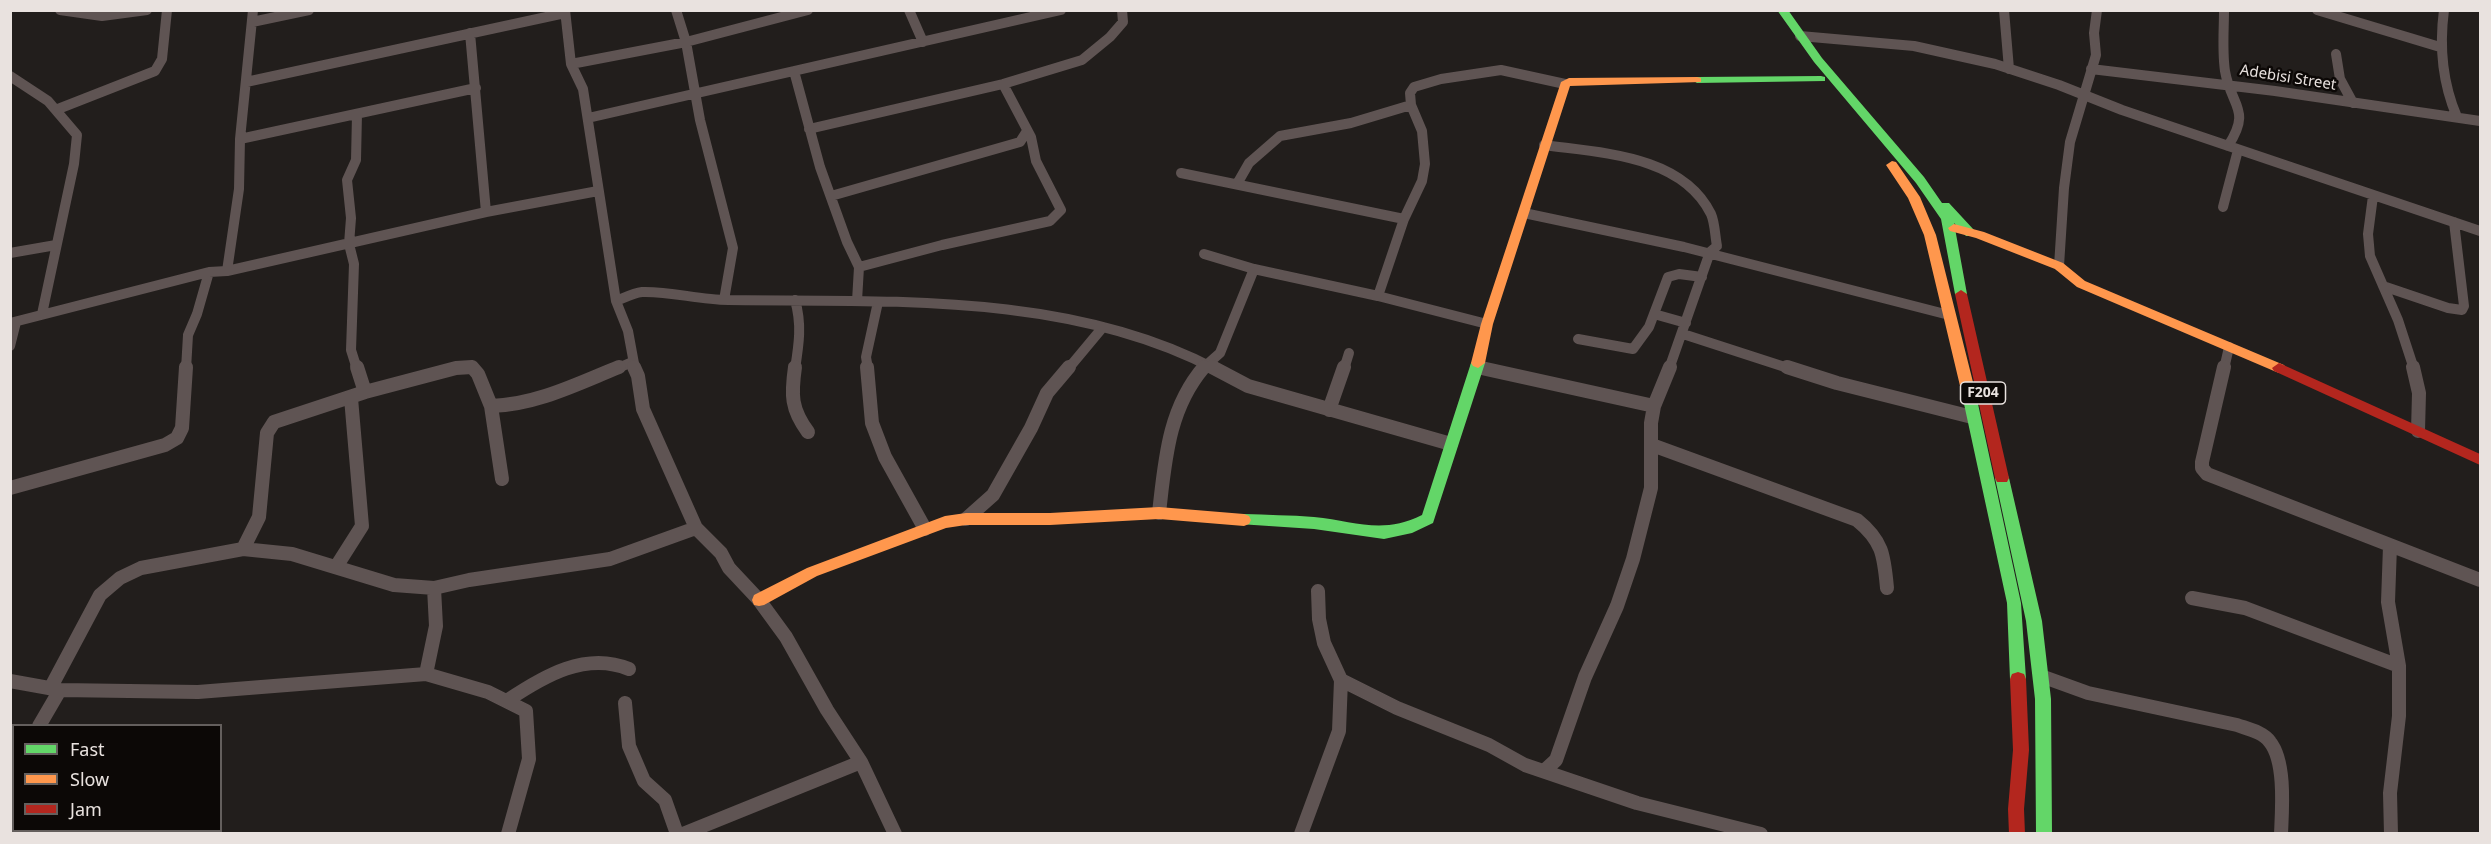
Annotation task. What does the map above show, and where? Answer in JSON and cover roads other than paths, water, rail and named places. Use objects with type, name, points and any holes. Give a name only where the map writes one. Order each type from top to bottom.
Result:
[{"type":"main road","name":"F204","points":[[1769,10],[1802,44],[1924,184],[1947,218],[2030,594],[2041,676],[2044,834]]},
{"type":"main road","name":"F204","points":[[1782,10],[1821,79],[1860,123],[1908,186],[1930,235],[1958,346],[2014,603],[2021,750],[2016,809],[2017,834]]},
{"type":"main road","points":[[759,600],[812,572],[945,522],[966,519],[1050,519],[1160,513],[1217,519],[1316,523],[1364,532],[1409,530],[1428,519],[1477,367],[1487,324],[1565,84],[1569,81],[1702,78],[1821,79]]},
{"type":"main road","points":[[1924,184],[1975,234],[2059,266],[2081,284],[2229,347],[2481,460]]},
{"type":"main road","points":[[1949,231],[1966,238],[1975,234]]},
{"type":"street","points":[[60,10],[102,16],[147,10]]},
{"type":"street","points":[[58,109],[154,70],[162,59],[167,10]]},
{"type":"street","points":[[227,271],[239,189],[240,139],[253,10]]},
{"type":"street","points":[[252,22],[309,10]]},
{"type":"street","points":[[676,10],[686,42],[700,120],[734,249],[724,300]]},
{"type":"street","points":[[571,64],[686,42],[808,10]]},
{"type":"street","points":[[909,10],[923,42]]},
{"type":"street","points":[[1011,10],[1016,21]]},
{"type":"street","points":[[588,118],[1061,10]]},
{"type":"street","points":[[809,129],[1003,84],[1082,60],[1110,37],[1123,22],[1122,10]]},
{"type":"street","points":[[2004,10],[2009,69]]},
{"type":"street","points":[[2059,266],[2064,188],[2070,141],[2096,55],[2094,33],[2097,10]]},
{"type":"street","points":[[2223,207],[2233,148],[2241,121],[2238,105],[2228,84],[2224,62],[2224,10]]},
{"type":"street","points":[[2317,10],[2440,48]]},
{"type":"street","points":[[2444,10],[2440,48],[2449,101],[2457,117]]},
{"type":"street","points":[[246,82],[565,12],[571,64],[584,89],[616,301],[628,330],[632,362],[638,376],[643,409],[696,528],[721,553],[729,568],[759,600],[786,637],[827,710],[861,762],[895,834]]},
{"type":"street","points":[[470,33],[486,212]]},
{"type":"street","points":[[1802,44],[1845,38],[1951,52],[2084,94],[2233,148],[2481,231]]},
{"type":"street","points":[[2336,54],[2340,79],[2353,103]]},
{"type":"street","name":"Adebisi Street","points":[[2091,69],[2228,84],[2481,121]]},
{"type":"street","points":[[1378,296],[1404,219],[1422,181],[1425,164],[1422,131],[1411,105],[1410,93],[1414,87],[1490,70],[1501,70],[1565,84]]},
{"type":"street","points":[[794,71],[819,167],[859,267],[856,301]]},
{"type":"street","points":[[10,76],[39,91],[58,109],[77,135],[74,164],[42,314]]},
{"type":"street","points":[[859,267],[942,245],[1050,221],[1057,216],[1061,210],[1036,161],[1027,130],[1003,84]]},
{"type":"street","points":[[240,139],[476,88]]},
{"type":"street","points":[[1237,184],[1249,163],[1280,136],[1351,123],[1411,105]]},
{"type":"street","points":[[357,114],[356,160],[347,180],[351,218],[349,244],[354,264],[351,350],[365,392]]},
{"type":"street","points":[[831,196],[1020,142],[1027,130]]},
{"type":"street","points":[[1544,145],[1644,162],[1667,170],[1690,183],[1705,199],[1717,230],[1717,246],[1710,252],[1684,329],[1654,406],[1651,423],[1651,488],[1633,559],[1617,606],[1585,677],[1565,740],[1556,760],[1544,771]]},
{"type":"street","points":[[1181,173],[1404,219]]},
{"type":"street","points":[[10,346],[13,322],[42,314],[209,272],[227,271],[486,212],[598,191]]},
{"type":"street","points":[[2373,196],[2367,226],[2370,256],[2408,347],[2421,415],[2418,431]]},
{"type":"street","points":[[1524,213],[1710,252],[1949,315]]},
{"type":"street","points":[[2384,286],[2448,308],[2463,310],[2454,222]]},
{"type":"street","points":[[1926,225],[1949,231]]},
{"type":"street","points":[[10,253],[56,245]]},
{"type":"street","points":[[1204,254],[1487,324]]},
{"type":"street","points":[[1160,513],[1168,438],[1189,384],[1207,363],[1220,353],[1254,268]]},
{"type":"street","points":[[10,488],[165,445],[177,438],[182,429],[188,334],[197,314],[209,272]]},
{"type":"street","points":[[1578,339],[1633,349],[1638,346],[1654,314],[1668,277],[1679,274],[1702,277]]},
{"type":"street","points":[[616,301],[640,292],[724,300],[856,301],[1017,310],[1103,327],[1181,351],[1248,386],[1451,444]]},
{"type":"street","points":[[795,300],[800,312],[801,345],[790,387],[796,418],[808,432]]},
{"type":"street","points":[[879,302],[866,357],[872,423],[885,457],[925,529]]},
{"type":"street","points":[[1654,314],[1684,329],[1837,383],[1972,417]]},
{"type":"street","points":[[966,519],[993,495],[1047,393],[1103,327]]},
{"type":"street","points":[[2229,347],[2202,462],[2202,468],[2207,474],[2481,580]]},
{"type":"street","points":[[1329,410],[1349,353]]},
{"type":"street","points":[[491,406],[502,407],[555,392],[632,362]]},
{"type":"street","points":[[243,549],[259,517],[267,433],[274,422],[365,392],[456,368],[472,367],[478,374],[491,406],[502,479]]},
{"type":"street","points":[[1477,367],[1654,406]]},
{"type":"street","points":[[336,567],[362,526],[351,398]]},
{"type":"street","points":[[1652,445],[1857,520],[1875,533],[1882,548],[1887,588]]},
{"type":"street","points":[[40,724],[100,595],[120,578],[141,568],[243,549],[292,554],[394,585],[434,588],[469,580],[610,558],[696,528]]},
{"type":"street","points":[[2390,546],[2388,602],[2399,666],[2398,716],[2390,793],[2391,834]]},
{"type":"street","points":[[426,674],[436,626],[434,588]]},
{"type":"street","points":[[1301,834],[1338,731],[1341,680],[1324,643],[1319,620],[1318,591]]},
{"type":"street","points":[[2192,598],[2245,608],[2399,666]]},
{"type":"street","points":[[508,700],[534,682],[581,663],[618,662],[629,669]]},
{"type":"street","points":[[10,681],[55,688],[198,692],[426,674],[445,683],[477,688],[508,700],[526,711],[529,759],[508,834]]},
{"type":"street","points":[[2041,676],[2087,693],[2238,725],[2268,739],[2276,753],[2282,809],[2281,834]]},
{"type":"street","points":[[1341,680],[1397,708],[1488,745],[1525,765],[1637,803],[1761,834]]},
{"type":"street","points":[[626,703],[629,746],[644,781],[665,800],[678,834]]},
{"type":"street","points":[[692,832],[861,762]]}]
